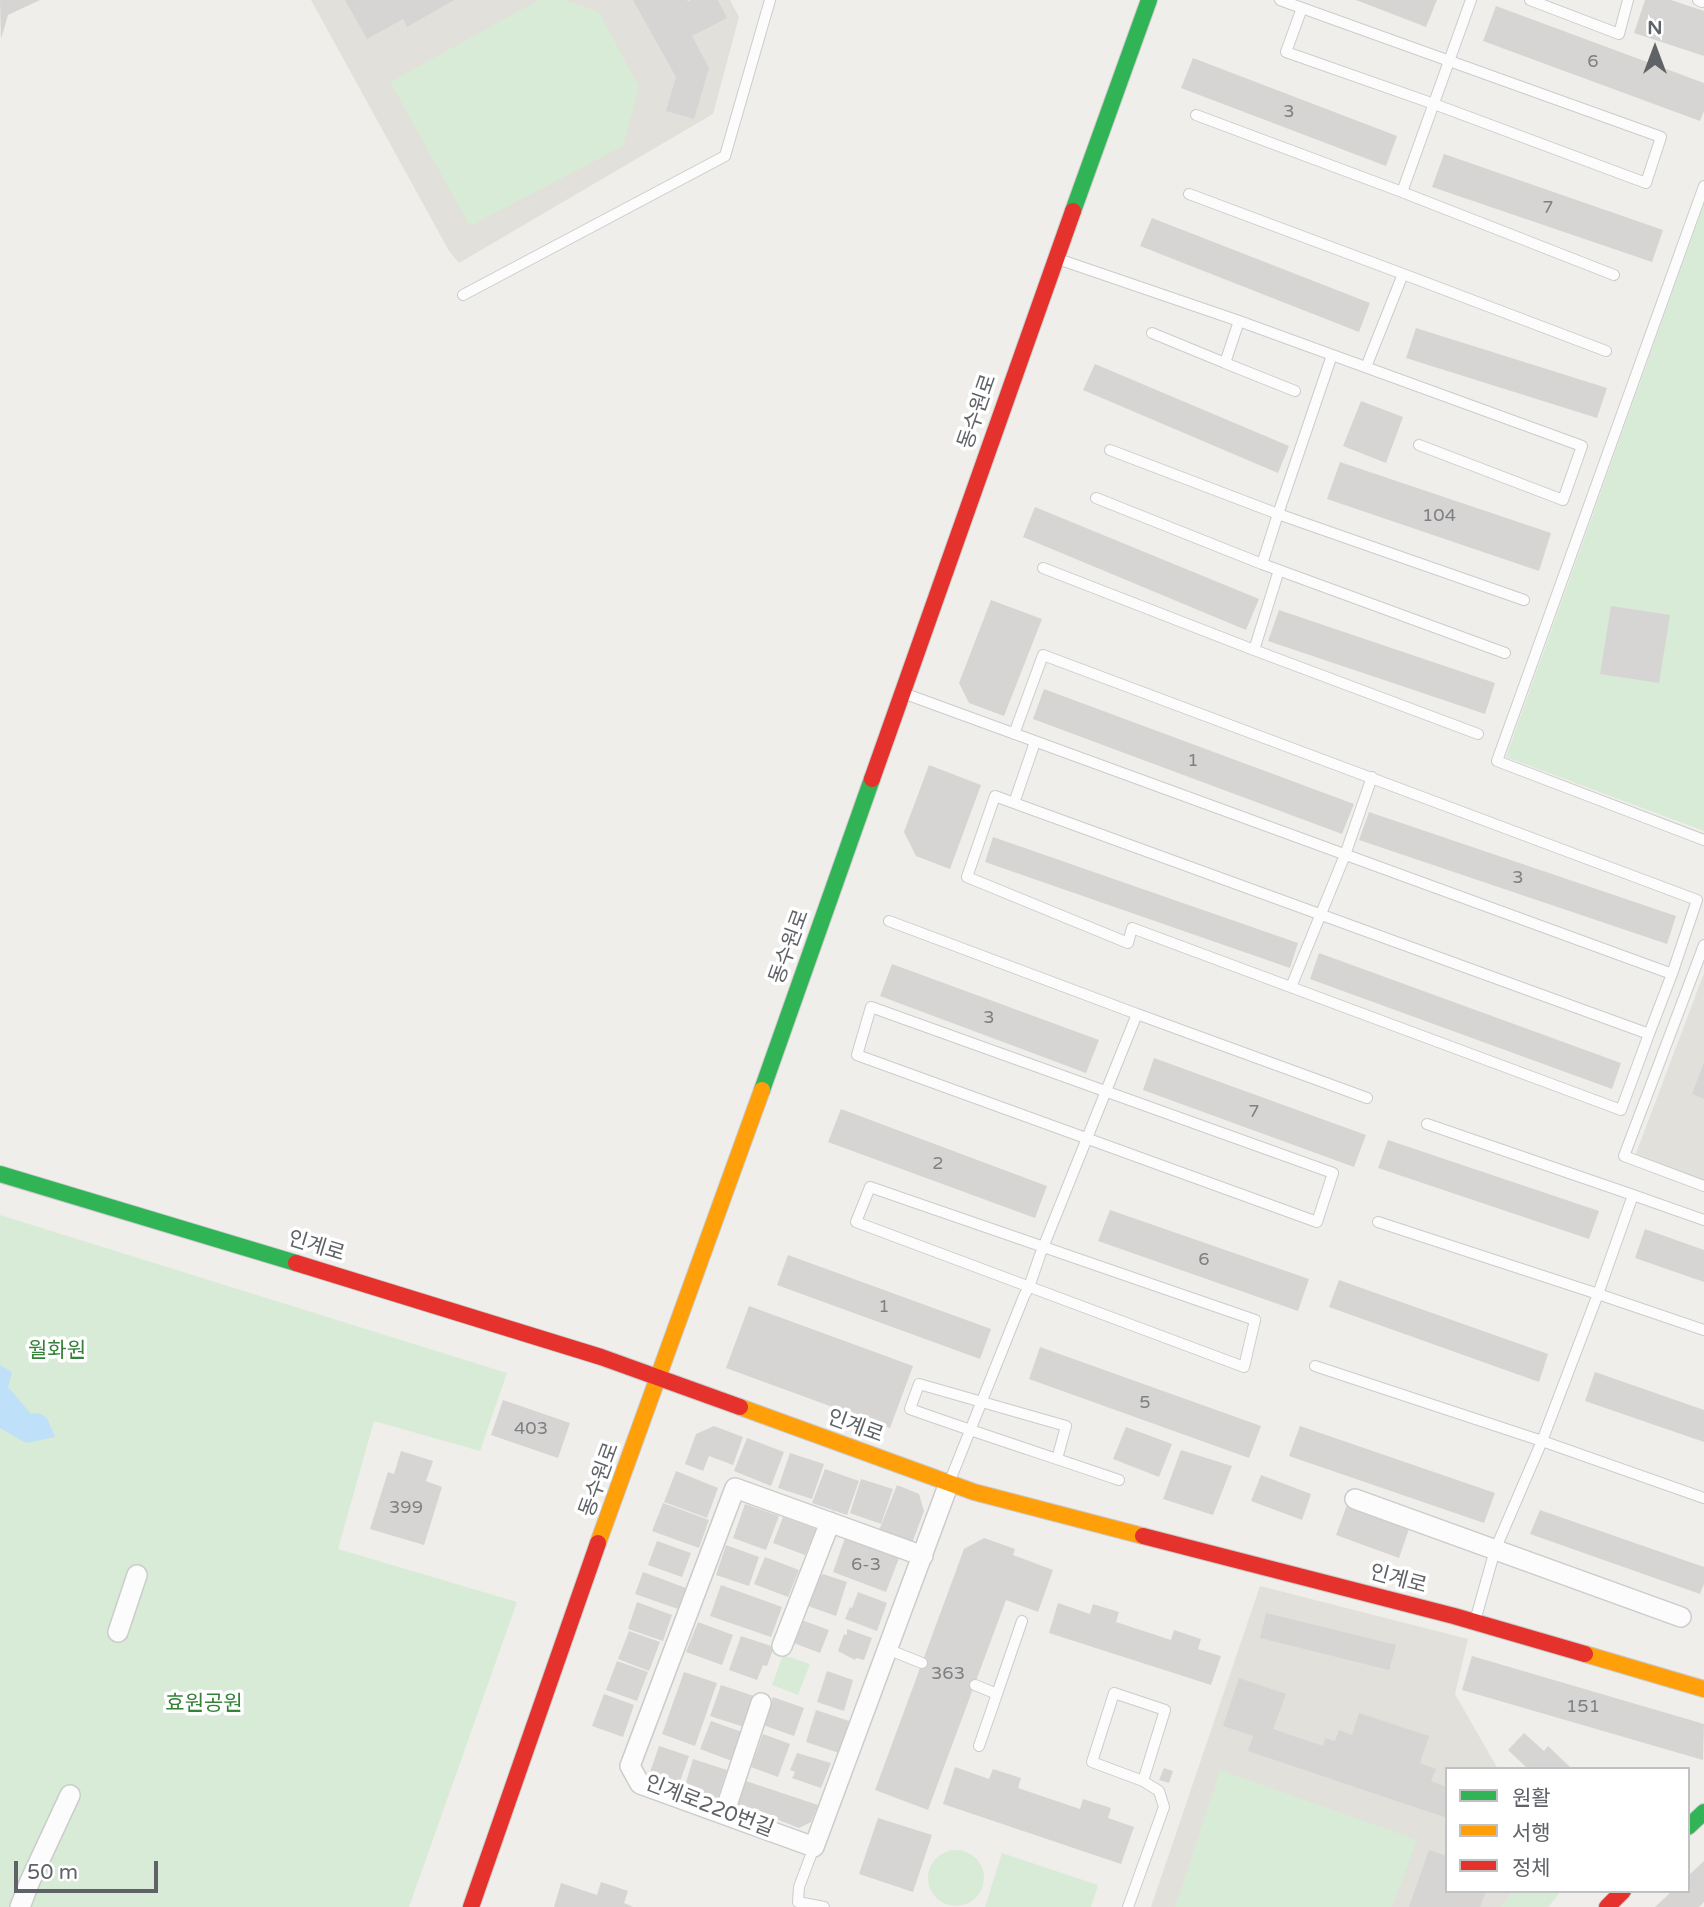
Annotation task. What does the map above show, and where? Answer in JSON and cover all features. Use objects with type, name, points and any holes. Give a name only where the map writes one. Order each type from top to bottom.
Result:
[{"type":"main road","name":"동수원로","points":[[471,1907],[529,1736],[660,1377],[903,693],[1054,258],[1149,0]]},
{"type":"main road","name":"인계로","points":[[0,1174],[660,1377],[974,1492],[1475,1622],[1704,1689]]},
{"type":"main road","points":[[1690,1825],[1704,1812]]},
{"type":"main road","points":[[1607,1907],[1621,1893]]},
{"type":"street","points":[[814,1847],[949,1483]]},
{"type":"street","name":"인계로220번길","points":[[814,1847],[639,1784],[630,1766],[735,1488],[923,1556]]},
{"type":"street","points":[[1355,1499],[1681,1617]]},
{"type":"street","points":[[782,1646],[830,1522]]},
{"type":"street","points":[[118,1632],[137,1575]]},
{"type":"street","points":[[724,1814],[761,1703]]},
{"type":"street","points":[[20,1907],[70,1795]]},
{"type":"lane","points":[[463,295],[725,156],[770,0]]},
{"type":"lane","points":[[1280,0],[1661,137],[1646,183],[1286,52],[1302,8]]},
{"type":"lane","points":[[1402,192],[1471,0]]},
{"type":"lane","points":[[1530,0],[1619,34],[1628,0]]},
{"type":"lane","points":[[1196,115],[1614,275]]},
{"type":"lane","points":[[1704,186],[1497,761],[1704,839]]},
{"type":"lane","points":[[1189,194],[1606,351]]},
{"type":"lane","points":[[1054,258],[1239,321],[1582,446],[1563,500],[1419,445]]},
{"type":"lane","points":[[1366,367],[1403,274]]},
{"type":"lane","points":[[1225,363],[1239,321]]},
{"type":"lane","points":[[1152,334],[1295,391]]},
{"type":"lane","points":[[1262,564],[1332,355]]},
{"type":"lane","points":[[1110,450],[1278,514],[1524,600]]},
{"type":"lane","points":[[1096,498],[1262,564],[1505,653]]},
{"type":"lane","points":[[1043,568],[1478,734]]},
{"type":"lane","points":[[1254,650],[1279,570]]},
{"type":"lane","points":[[1014,734],[1043,655],[1698,900],[1672,974],[1621,1110],[1132,928],[1128,943],[967,877],[995,796],[1649,1034]]},
{"type":"lane","points":[[903,693],[1672,974]]},
{"type":"lane","points":[[1014,803],[1035,742]]},
{"type":"lane","points":[[1291,988],[1345,855],[1372,777]]},
{"type":"lane","points":[[889,921],[1367,1098]]},
{"type":"lane","points":[[1704,945],[1624,1156],[1704,1186]]},
{"type":"lane","points":[[871,1007],[1333,1173],[1317,1222],[1087,1138],[857,1055],[871,1007]]},
{"type":"lane","points":[[949,1483],[1024,1296],[1030,1287],[1137,1014]]},
{"type":"lane","points":[[1427,1124],[1704,1220]]},
{"type":"lane","points":[[870,1187],[1044,1247],[1255,1320],[1244,1367],[856,1222],[870,1187]]},
{"type":"lane","points":[[1475,1622],[1494,1550],[1542,1441],[1633,1195]]},
{"type":"lane","points":[[1378,1222],[1704,1330]]},
{"type":"lane","points":[[1315,1367],[1542,1441],[1704,1498]]},
{"type":"lane","points":[[1057,1459],[1066,1426],[919,1384],[910,1409],[970,1430],[1057,1459],[1119,1479]]},
{"type":"lane","points":[[979,1746],[1022,1621]]},
{"type":"lane","points":[[887,1649],[922,1663]]},
{"type":"lane","points":[[975,1685],[997,1694]]},
{"type":"lane","points":[[1128,1907],[1164,1807],[1159,1791],[1143,1781],[1092,1762],[1114,1693],[1164,1710],[1143,1781]]},
{"type":"lane","points":[[814,1847],[799,1887],[798,1905],[824,1907]]},
{"type":"shaded area","points":[[311,0],[730,0],[739,17],[713,114],[459,263],[449,251]]},
{"type":"shaded area","points":[[1704,973],[1704,1181],[1635,1156]]},
{"type":"shaded area","points":[[1260,1586],[1468,1639],[1455,1694],[1497,1767],[1445,1767],[1445,1893],[1512,1893],[1501,1907],[1151,1907]]},
{"type":"green space","points":[[539,0],[564,0],[599,12],[639,87],[623,146],[470,226],[390,82]]},
{"type":"green space","points":[[1704,204],[1704,831],[1506,757]]},
{"type":"green space","name":"효원공원","points":[[0,1215],[507,1373],[480,1451],[374,1421],[338,1549],[517,1602],[409,1907],[0,1907]]},
{"type":"green space","points":[[783,1655],[810,1664],[798,1695],[772,1685]]},
{"type":"green space","points":[[1220,1770],[1417,1840],[1392,1907],[1175,1907]]},
{"type":"green space","points":[[950,1850],[962,1850],[972,1854],[980,1862],[984,1878],[980,1894],[972,1902],[962,1906],[950,1906],[940,1902],[932,1894],[928,1884],[928,1872],[932,1862],[940,1854]]},
{"type":"green space","points":[[1002,1853],[1098,1885],[1091,1907],[985,1907]]},
{"type":"green space","points":[[1512,1893],[1559,1894],[1548,1907],[1501,1907]]},
{"type":"water","points":[[0,1365],[12,1372],[8,1387],[31,1414],[39,1413],[47,1418],[55,1437],[26,1443],[0,1428]]},
{"type":"building","points":[[0,0],[40,0],[8,15],[1,39]]},
{"type":"building","points":[[345,0],[454,0],[407,27],[403,19],[367,39]]},
{"type":"building","points":[[633,0],[718,0],[727,18],[692,36],[709,68],[694,119],[666,111],[676,77]]},
{"type":"building","points":[[1356,0],[1437,0],[1426,27]]},
{"type":"building","points":[[1645,0],[1671,0],[1704,11],[1704,56],[1634,33]]},
{"type":"building","points":[[1496,6],[1704,83],[1704,111],[1700,121],[1483,41]]},
{"type":"building","points":[[1193,58],[1397,136],[1386,166],[1181,88]]},
{"type":"building","points":[[1444,154],[1663,230],[1652,262],[1432,187]]},
{"type":"building","points":[[1152,218],[1370,303],[1359,332],[1140,246]]},
{"type":"building","points":[[1416,328],[1607,388],[1597,418],[1406,358]]},
{"type":"building","points":[[1095,364],[1289,446],[1278,473],[1083,390]]},
{"type":"building","points":[[1361,401],[1403,417],[1386,463],[1343,446]]},
{"type":"building","points":[[1340,462],[1551,533],[1539,571],[1327,499]]},
{"type":"building","points":[[1035,507],[1259,599],[1246,630],[1023,537]]},
{"type":"building","points":[[991,600],[1042,619],[1004,716],[969,703],[959,683]]},
{"type":"building","points":[[1611,606],[1670,615],[1659,683],[1600,674]]},
{"type":"building","points":[[1279,610],[1495,683],[1485,714],[1268,641]]},
{"type":"building","points":[[1044,689],[1354,804],[1342,834],[1033,719]]},
{"type":"building","points":[[929,765],[981,785],[950,869],[916,856],[904,832]]},
{"type":"building","points":[[1369,812],[1676,916],[1667,944],[1359,840]]},
{"type":"building","points":[[993,837],[1298,943],[1290,968],[985,862]]},
{"type":"building","points":[[1319,953],[1621,1063],[1612,1089],[1310,979]]},
{"type":"building","points":[[892,964],[1099,1040],[1086,1073],[880,996]]},
{"type":"building","points":[[1154,1058],[1366,1135],[1354,1167],[1143,1090]]},
{"type":"building","points":[[1704,1062],[1704,1099],[1692,1094]]},
{"type":"building","points":[[841,1109],[1047,1186],[1035,1218],[828,1142]]},
{"type":"building","points":[[1388,1140],[1599,1211],[1589,1239],[1378,1168]]},
{"type":"building","points":[[1110,1210],[1309,1279],[1298,1311],[1098,1241]]},
{"type":"building","points":[[1645,1229],[1704,1250],[1704,1282],[1635,1258]]},
{"type":"building","points":[[788,1255],[991,1329],[980,1359],[777,1285]]},
{"type":"building","points":[[1339,1280],[1548,1354],[1539,1382],[1329,1307]]},
{"type":"building","points":[[749,1306],[913,1366],[890,1428],[726,1368]]},
{"type":"building","points":[[1040,1347],[1261,1426],[1249,1458],[1029,1379]]},
{"type":"building","points":[[1595,1372],[1704,1410],[1704,1442],[1585,1401]]},
{"type":"building","points":[[503,1400],[570,1423],[558,1458],[491,1435]]},
{"type":"building","points":[[714,1426],[743,1437],[733,1465],[709,1456],[703,1471],[685,1464],[696,1434]]},
{"type":"building","points":[[1300,1426],[1495,1493],[1484,1523],[1289,1456]]},
{"type":"building","points":[[1126,1427],[1172,1444],[1159,1477],[1113,1459]]},
{"type":"building","points":[[747,1438],[784,1452],[771,1486],[734,1471]]},
{"type":"building","points":[[1181,1450],[1232,1466],[1213,1515],[1163,1499]]},
{"type":"building","points":[[401,1451],[433,1461],[426,1481],[442,1487],[424,1545],[370,1529],[388,1472],[394,1474]]},
{"type":"building","points":[[790,1453],[824,1464],[812,1499],[778,1488]]},
{"type":"building","points":[[825,1469],[859,1481],[847,1515],[812,1503]]},
{"type":"building","points":[[676,1471],[718,1488],[707,1518],[664,1502]]},
{"type":"building","points":[[1261,1475],[1311,1494],[1302,1520],[1251,1501]]},
{"type":"building","points":[[861,1479],[893,1489],[881,1524],[850,1513]]},
{"type":"building","points":[[897,1485],[919,1494],[924,1511],[911,1546],[878,1533]]},
{"type":"building","points":[[663,1503],[709,1520],[699,1548],[652,1531]]},
{"type":"building","points":[[745,1504],[779,1516],[766,1550],[733,1538]]},
{"type":"building","points":[[1347,1505],[1410,1526],[1399,1558],[1336,1535]]},
{"type":"building","points":[[1540,1510],[1704,1567],[1704,1584],[1700,1594],[1530,1534]]},
{"type":"building","points":[[783,1517],[816,1529],[805,1555],[773,1543]]},
{"type":"building","points":[[845,1538],[899,1558],[886,1592],[833,1572]]},
{"type":"building","points":[[984,1538],[1015,1549],[1013,1555],[1053,1570],[1038,1612],[1006,1600],[928,1810],[875,1790],[964,1549]]},
{"type":"building","points":[[657,1541],[691,1553],[682,1577],[648,1565]]},
{"type":"building","points":[[726,1545],[759,1557],[749,1586],[716,1575]]},
{"type":"building","points":[[765,1557],[799,1570],[788,1597],[754,1584]]},
{"type":"building","points":[[643,1572],[686,1588],[678,1609],[635,1594]]},
{"type":"building","points":[[823,1574],[847,1582],[836,1616],[805,1605],[811,1585]]},
{"type":"building","points":[[721,1585],[782,1607],[771,1637],[710,1616]]},
{"type":"building","points":[[858,1592],[887,1603],[877,1631],[845,1619]]},
{"type":"building","points":[[637,1602],[672,1615],[663,1641],[628,1629]]},
{"type":"building","points":[[1058,1603],[1090,1614],[1093,1604],[1119,1612],[1116,1622],[1171,1640],[1174,1630],[1201,1639],[1198,1649],[1221,1656],[1211,1685],[1049,1633]]},
{"type":"building","points":[[1266,1613],[1396,1645],[1389,1670],[1260,1638]]},
{"type":"building","points":[[799,1619],[829,1630],[820,1653],[791,1642]]},
{"type":"building","points":[[698,1622],[733,1635],[722,1665],[686,1652]]},
{"type":"building","points":[[847,1629],[872,1638],[864,1660],[855,1660],[838,1651],[844,1634],[847,1635]]},
{"type":"building","points":[[629,1631],[660,1642],[649,1671],[618,1659]]},
{"type":"building","points":[[741,1636],[774,1647],[767,1666],[763,1665],[757,1680],[729,1670]]},
{"type":"building","points":[[1472,1656],[1704,1724],[1703,1760],[1462,1690]]},
{"type":"building","points":[[617,1661],[648,1672],[637,1701],[606,1690]]},
{"type":"building","points":[[827,1671],[853,1680],[844,1711],[817,1702]]},
{"type":"building","points":[[684,1672],[717,1683],[695,1746],[662,1734]]},
{"type":"building","points":[[1239,1678],[1286,1694],[1273,1729],[1323,1746],[1325,1738],[1335,1741],[1339,1730],[1352,1735],[1359,1713],[1429,1736],[1420,1763],[1436,1769],[1431,1781],[1445,1786],[1445,1817],[1248,1751],[1253,1736],[1223,1726]]},
{"type":"building","points":[[721,1685],[757,1697],[747,1728],[710,1716]]},
{"type":"building","points":[[604,1694],[634,1705],[623,1737],[592,1726]]},
{"type":"building","points":[[773,1697],[804,1708],[794,1736],[763,1725]]},
{"type":"building","points":[[816,1710],[849,1721],[839,1753],[806,1742]]},
{"type":"building","points":[[711,1721],[742,1732],[732,1761],[700,1749]]},
{"type":"building","points":[[1524,1733],[1544,1751],[1548,1746],[1570,1767],[1526,1767],[1508,1750]]},
{"type":"building","points":[[763,1734],[790,1744],[778,1777],[751,1767]]},
{"type":"building","points":[[659,1746],[689,1756],[678,1787],[648,1778]]},
{"type":"building","points":[[797,1753],[831,1763],[821,1788],[792,1778],[795,1772],[790,1770]]},
{"type":"building","points":[[693,1759],[727,1770],[717,1800],[684,1789]]},
{"type":"building","points":[[955,1767],[989,1779],[993,1769],[1021,1778],[1018,1788],[1080,1809],[1083,1799],[1111,1808],[1108,1818],[1134,1827],[1121,1864],[943,1804]]},
{"type":"building","points":[[1164,1768],[1173,1771],[1169,1783],[1159,1780]]},
{"type":"building","points":[[746,1781],[818,1805],[811,1822],[799,1828],[737,1804]]},
{"type":"building","points":[[878,1818],[932,1835],[913,1892],[859,1874]]},
{"type":"building","points":[[1429,1850],[1445,1855],[1445,1893],[1485,1893],[1480,1907],[1409,1907]]},
{"type":"building","points":[[1704,1861],[1704,1902],[1699,1907],[1655,1907],[1670,1893],[1690,1893],[1690,1874]]},
{"type":"building","points":[[601,1882],[628,1891],[624,1903],[633,1907],[554,1907],[561,1883],[597,1895]]},
{"type":"traffic: fast","points":[[1073,211],[1149,0]]},
{"type":"traffic: fast","points":[[762,1090],[872,779]]},
{"type":"traffic: fast","points":[[0,1174],[296,1263]]},
{"type":"traffic: fast","points":[[1690,1825],[1704,1812]]},
{"type":"traffic: slow","points":[[598,1543],[762,1090]]},
{"type":"traffic: slow","points":[[740,1407],[974,1492],[1143,1536]]},
{"type":"traffic: slow","points":[[1585,1654],[1704,1689]]},
{"type":"traffic: jam","points":[[872,779],[1073,211]]},
{"type":"traffic: jam","points":[[296,1263],[601,1357],[740,1407]]},
{"type":"traffic: jam","points":[[1143,1536],[1454,1616],[1585,1654]]},
{"type":"traffic: jam","points":[[471,1907],[598,1543]]},
{"type":"traffic: jam","points":[[1607,1907],[1621,1893]]},
{"type":"park label","name":"월화원","points":[[57,1351]]}]
